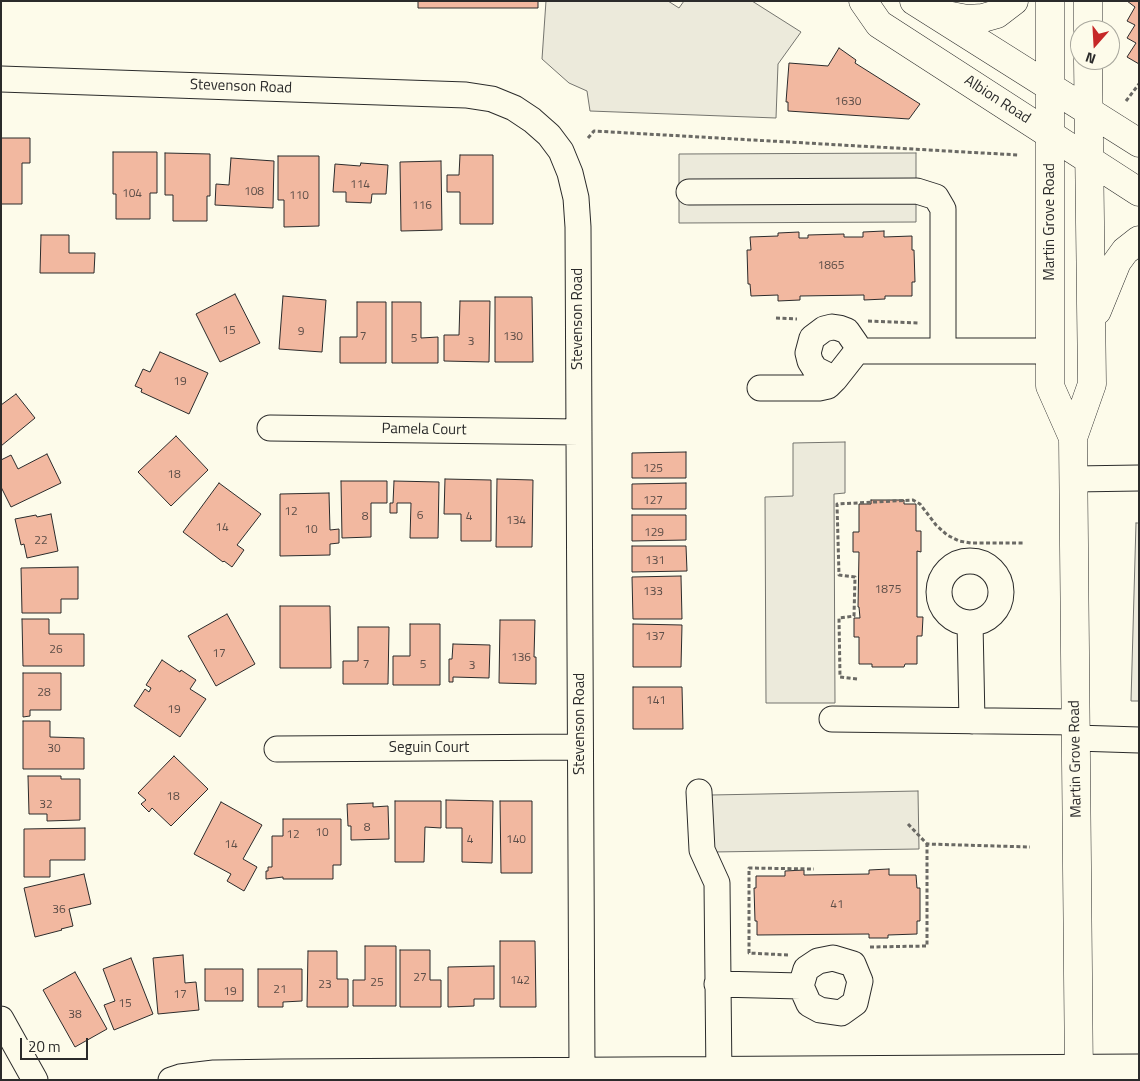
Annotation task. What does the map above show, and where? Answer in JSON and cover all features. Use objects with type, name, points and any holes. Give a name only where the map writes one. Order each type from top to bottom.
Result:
[{"type":"main road","name":"Albion Road","points":[[863,1],[879,24],[1139,192]]},
{"type":"main road","points":[[922,6],[949,17],[983,18],[997,14],[1014,1]]},
{"type":"main road","name":"Martin Grove Road","points":[[1050,1],[1050,386],[1073,438]]},
{"type":"main road","points":[[1088,1],[1088,20]]},
{"type":"main road","points":[[922,6],[1139,143]]},
{"type":"main road","name":"Martin Grove Road","points":[[1079,1074],[1073,438],[1092,384],[1088,70]]},
{"type":"main road","points":[[1092,324],[1117,262],[1125,251],[1139,240]]},
{"type":"street","name":"Stevenson Road","points":[[1,79],[466,95],[492,99],[514,108],[549,135],[561,151],[570,173],[576,198],[578,227],[582,1069]]},
{"type":"street","points":[[689,192],[917,190],[936,197],[943,209],[943,351]]},
{"type":"street","points":[[835,379],[815,368],[810,361],[808,354],[812,338],[824,328],[840,328],[847,331],[852,337],[857,351]]},
{"type":"street","points":[[857,351],[1050,351]]},
{"type":"street","points":[[760,388],[819,388],[828,386],[857,351]]},
{"type":"street","name":"Pamela Court","points":[[270,428],[579,432]]},
{"type":"street","points":[[1074,479],[1139,478]]},
{"type":"street","points":[[970,623],[972,720]]},
{"type":"street","points":[[832,719],[972,720],[1076,730],[1139,740]]},
{"type":"street","name":"Seguin Court","points":[[277,748],[580,747]]},
{"type":"street","points":[[699,792],[702,850],[717,883],[719,1074]]},
{"type":"street","points":[[718,984],[801,986]]},
{"type":"street","points":[[1,1019],[36,1080]]},
{"type":"street","points":[[172,1080],[180,1077],[214,1073],[282,1076],[556,1075],[582,1069],[719,1074],[1079,1074],[1139,1067]]},
{"type":"path","points":[[1126,101],[1139,84]]},
{"type":"path","points":[[588,138],[594,132],[1018,155]]},
{"type":"path","points":[[776,318],[804,319]]},
{"type":"path","points":[[861,321],[943,324]]},
{"type":"path","points":[[857,679],[840,677],[839,618],[854,616],[855,577],[839,575],[837,504],[913,500],[920,504],[936,525],[947,535],[958,541],[971,543],[1025,543]]},
{"type":"path","points":[[862,947],[927,946],[927,844],[908,824]]},
{"type":"path","points":[[927,844],[1030,846]]},
{"type":"path","points":[[793,955],[748,954],[749,868],[814,869]]},
{"type":"shaded area","points":[[546,1],[668,1],[679,8],[684,1],[752,1],[801,32],[778,64],[776,118],[590,111],[587,91],[569,83],[542,59]]},
{"type":"shaded area","points":[[916,153],[916,222],[679,223],[679,154]]},
{"type":"shaded area","points":[[845,442],[845,493],[834,494],[835,703],[766,703],[765,497],[793,496],[793,443]]},
{"type":"shaded area","points":[[1136,523],[1139,523],[1139,701],[1131,701]]},
{"type":"shaded area","points":[[918,791],[919,849],[712,852],[711,795]]},
{"type":"building","points":[[418,1],[538,1],[538,8],[418,8]]},
{"type":"building","points":[[1127,1],[1139,1],[1139,64],[1127,57],[1136,43],[1127,38],[1135,25],[1127,21],[1135,7]]},
{"type":"building","points":[[839,48],[856,60],[855,63],[920,104],[909,119],[788,111],[788,102],[786,102],[789,63],[828,66]]},
{"type":"building","points":[[1,138],[30,138],[30,163],[22,163],[22,204],[1,204]]},
{"type":"building","points":[[113,152],[157,152],[157,193],[150,193],[150,219],[116,219],[116,194],[113,194]]},
{"type":"building","points":[[165,153],[210,154],[210,196],[207,196],[207,221],[173,221],[173,195],[165,195]]},
{"type":"building","points":[[460,155],[493,155],[493,224],[460,224],[460,192],[447,192],[447,175],[459,175]]},
{"type":"building","points":[[278,156],[319,156],[319,226],[284,227],[284,200],[278,200]]},
{"type":"building","points":[[231,158],[274,161],[273,208],[215,205],[216,184],[229,185]]},
{"type":"building","points":[[441,161],[442,230],[401,231],[400,162]]},
{"type":"building","points":[[361,163],[388,165],[386,194],[372,194],[371,203],[346,202],[346,192],[333,192],[335,164],[360,166]]},
{"type":"building","points":[[884,231],[884,237],[912,236],[915,282],[912,282],[912,296],[885,296],[885,299],[864,300],[864,295],[800,296],[800,300],[778,301],[778,295],[751,296],[750,284],[748,284],[747,250],[751,250],[750,237],[778,236],[778,233],[799,232],[799,238],[808,238],[808,235],[844,234],[844,237],[863,237],[863,232]]},
{"type":"building","points":[[41,235],[69,235],[69,253],[95,253],[94,273],[40,273]]},
{"type":"building","points":[[235,294],[260,343],[220,362],[196,314]]},
{"type":"building","points":[[283,296],[326,300],[322,352],[279,349]]},
{"type":"building","points":[[495,297],[532,297],[533,362],[495,362]]},
{"type":"building","points":[[460,301],[490,301],[489,362],[444,361],[444,335],[459,335]]},
{"type":"building","points":[[357,302],[386,302],[386,363],[340,363],[340,337],[357,337]]},
{"type":"building","points":[[392,302],[421,302],[421,338],[438,337],[438,363],[392,363]]},
{"type":"building","points":[[160,352],[208,373],[189,414],[141,392],[142,389],[135,386],[143,369],[150,372]]},
{"type":"building","points":[[16,394],[35,418],[1,446],[1,405]]},
{"type":"building","points":[[176,436],[208,470],[171,506],[138,472]]},
{"type":"building","points":[[686,452],[686,478],[632,478],[632,453]]},
{"type":"building","points":[[47,454],[61,483],[11,507],[1,487],[1,460],[11,455],[18,469]]},
{"type":"building","points":[[445,479],[491,480],[491,541],[461,541],[461,514],[444,514]]},
{"type":"building","points":[[497,479],[533,480],[532,547],[496,547]]},
{"type":"building","points":[[341,481],[387,481],[387,503],[371,503],[371,537],[342,538]]},
{"type":"building","points":[[394,481],[439,482],[438,538],[410,538],[411,503],[397,503],[397,513],[390,513],[390,503],[393,503]]},
{"type":"building","points":[[219,483],[261,514],[237,545],[244,550],[232,567],[183,532]]},
{"type":"building","points":[[686,483],[686,509],[632,509],[632,484]]},
{"type":"building","points":[[329,493],[330,530],[339,529],[339,543],[330,544],[330,555],[280,556],[280,494]]},
{"type":"building","points":[[871,500],[904,500],[904,504],[916,504],[916,531],[921,531],[921,552],[917,551],[917,617],[923,617],[922,636],[917,636],[917,664],[905,664],[904,667],[872,667],[872,664],[859,664],[859,637],[854,637],[854,618],[860,618],[858,607],[859,552],[853,552],[853,532],[859,532],[859,504],[871,504]]},
{"type":"building","points":[[51,514],[58,551],[27,558],[24,544],[21,545],[15,519]]},
{"type":"building","points":[[632,515],[686,515],[686,540],[632,541]]},
{"type":"building","points":[[632,546],[686,546],[687,571],[632,572]]},
{"type":"building","points":[[78,567],[78,599],[61,599],[61,613],[22,613],[21,568]]},
{"type":"building","points":[[681,576],[682,619],[633,619],[632,577]]},
{"type":"building","points":[[280,606],[330,606],[331,668],[280,668]]},
{"type":"building","points":[[227,614],[255,664],[216,686],[188,636]]},
{"type":"building","points":[[22,619],[49,619],[49,634],[84,634],[84,666],[23,666]]},
{"type":"building","points":[[500,620],[535,620],[534,657],[536,657],[536,684],[499,683]]},
{"type":"building","points":[[410,624],[440,624],[440,685],[393,685],[393,656],[410,656]]},
{"type":"building","points":[[633,624],[682,625],[681,667],[633,667]]},
{"type":"building","points":[[358,627],[389,627],[388,684],[343,684],[343,661],[358,661]]},
{"type":"building","points":[[453,644],[490,645],[489,678],[453,677],[453,682],[449,682],[449,659],[452,659]]},
{"type":"building","points":[[162,660],[196,680],[190,689],[206,699],[180,737],[134,706],[145,689],[149,692],[151,688],[146,685]]},
{"type":"building","points":[[23,673],[61,673],[61,710],[30,710],[30,716],[23,717]]},
{"type":"building","points":[[633,687],[682,687],[683,729],[633,729]]},
{"type":"building","points":[[23,721],[50,721],[50,737],[84,738],[84,769],[23,769]]},
{"type":"building","points":[[174,756],[208,789],[171,826],[152,808],[149,812],[141,804],[146,800],[138,793]]},
{"type":"building","points":[[28,776],[61,776],[61,779],[80,779],[80,820],[47,821],[47,814],[29,814]]},
{"type":"building","points":[[446,800],[493,801],[492,863],[462,862],[462,828],[446,828]]},
{"type":"building","points":[[395,801],[441,801],[441,828],[425,827],[424,862],[395,862]]},
{"type":"building","points":[[500,801],[532,801],[532,873],[501,873]]},
{"type":"building","points":[[221,802],[262,825],[243,859],[257,867],[244,891],[227,881],[231,874],[194,854]]},
{"type":"building","points":[[373,803],[373,807],[388,806],[389,839],[351,840],[351,826],[348,826],[347,804]]},
{"type":"building","points":[[283,819],[341,819],[341,865],[333,865],[333,879],[283,879],[283,877],[266,879],[268,867],[272,867],[272,836],[283,836]]},
{"type":"building","points":[[85,828],[85,860],[50,860],[50,877],[24,877],[24,829]]},
{"type":"building","points":[[889,869],[889,875],[916,875],[917,888],[920,888],[920,921],[917,921],[917,934],[888,935],[888,938],[869,938],[869,934],[757,935],[754,888],[756,888],[756,876],[785,876],[785,871],[804,870],[804,875],[869,874],[869,870]]},
{"type":"building","points":[[84,874],[91,904],[69,909],[73,926],[35,937],[24,888]]},
{"type":"building","points":[[500,941],[535,941],[536,1007],[500,1007]]},
{"type":"building","points":[[365,946],[396,946],[396,1006],[353,1006],[353,980],[365,980]]},
{"type":"building","points":[[400,950],[430,950],[430,980],[441,980],[441,1007],[400,1007]]},
{"type":"building","points":[[308,951],[337,951],[337,979],[348,979],[348,1007],[307,1007]]},
{"type":"building","points":[[183,955],[185,983],[196,982],[199,1010],[158,1014],[153,958]]},
{"type":"building","points":[[131,958],[153,1014],[114,1030],[104,1005],[115,1001],[103,969]]},
{"type":"building","points":[[494,966],[494,999],[474,999],[474,1006],[448,1007],[448,967]]},
{"type":"building","points":[[205,969],[243,969],[243,1001],[205,1001]]},
{"type":"building","points":[[258,969],[302,969],[302,1001],[283,1002],[283,1007],[258,1007]]},
{"type":"building","points":[[75,972],[107,1029],[75,1047],[43,990]]}]
